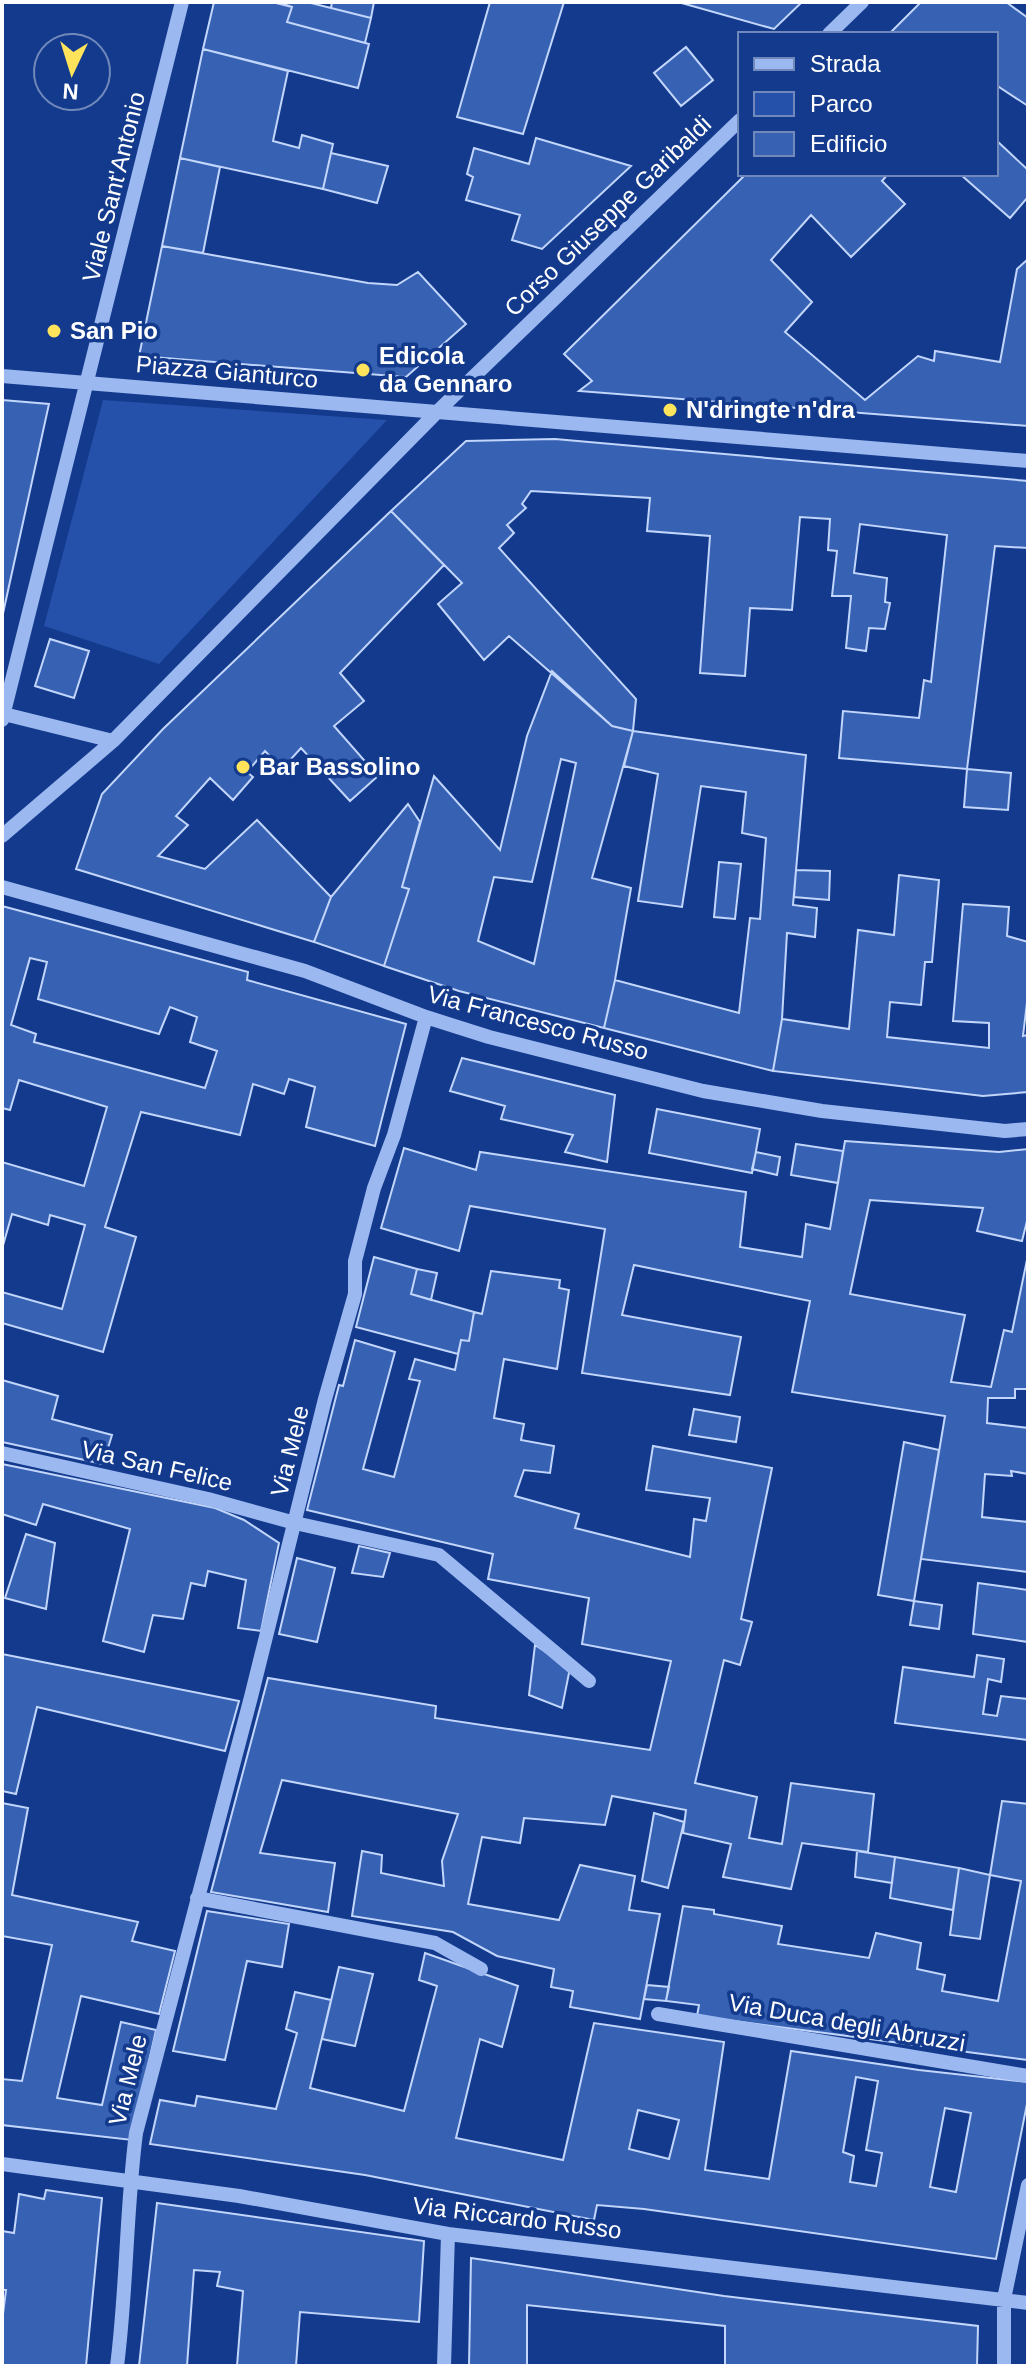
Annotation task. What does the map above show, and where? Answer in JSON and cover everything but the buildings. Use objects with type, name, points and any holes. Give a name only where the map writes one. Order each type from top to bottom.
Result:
[{"type":"street","name":"Viale Sant'Antonio","points":[[87,382],[182,2]]},
{"type":"street","points":[[831,32],[862,2]]},
{"type":"street","name":"Corso Giuseppe Garibaldi","points":[[438,411],[738,122]]},
{"type":"street","name":"Piazza Gianturco","points":[[2,376],[1028,461]]},
{"type":"street","points":[[87,382],[3,717],[113,741]]},
{"type":"street","points":[[2,836],[113,741],[438,411]]},
{"type":"street","name":"Via Francesco Russo","points":[[2,887],[305,971],[426,1017],[489,1037],[703,1091],[822,1111],[1005,1131],[1028,1129]]},
{"type":"street","name":"Via Mele","points":[[117,2366],[123,2319],[129,2182],[136,2133],[325,1399],[355,1294],[355,1261],[426,1017]]},
{"type":"street","name":"Via San Felice","points":[[2,1453],[439,1555],[589,1681]]},
{"type":"street","points":[[197,1898],[435,1943],[481,1969]]},
{"type":"street","name":"Via Duca degli Abruzzi","points":[[658,2014],[1028,2076]]},
{"type":"street","name":"Via Riccardo Russo","points":[[2,2164],[239,2196],[448,2234],[1028,2303]]},
{"type":"street","points":[[1004,2366],[1004,2299],[1028,2185]]},
{"type":"street","points":[[444,2366],[448,2234]]},
{"type":"green space","points":[[103,400],[387,420],[159,664],[44,626]]},
{"type":"place","name":"San Pio","points":[[54,331]]},
{"type":"place","name":"Edicola da Gennaro","points":[[363,370]]},
{"type":"place","name":"N'dringte n'dra","points":[[670,410]]},
{"type":"place","name":"Bar Bassolino","points":[[243,767]]}]
